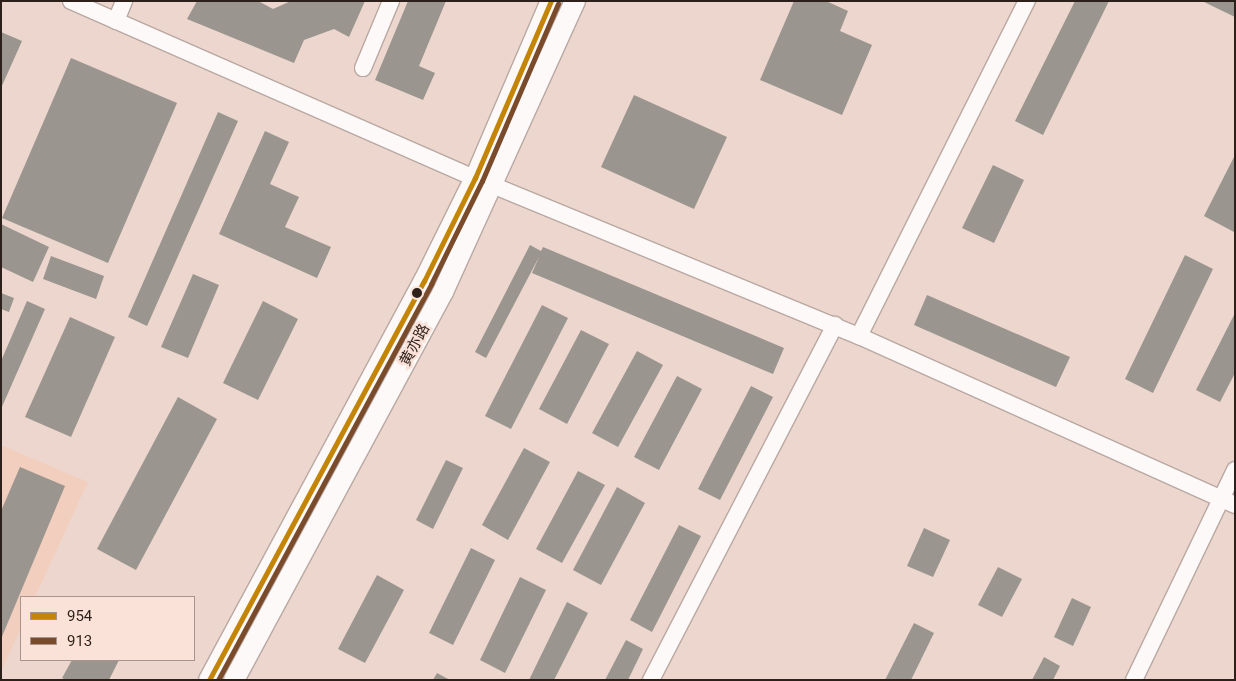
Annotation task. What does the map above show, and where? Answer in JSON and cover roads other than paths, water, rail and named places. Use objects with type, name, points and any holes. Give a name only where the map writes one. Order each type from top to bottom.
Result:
[{"type":"main road","name":"黄亦路","points":[[208,680],[421,287],[474,178],[551,1]]},
{"type":"main road","name":"黄亦路","points":[[234,680],[443,292],[494,186],[574,1]]},
{"type":"street","points":[[71,1],[474,178],[860,336],[1228,500]]},
{"type":"street","points":[[116,21],[124,1]]},
{"type":"street","points":[[364,68],[391,1]]},
{"type":"street","points":[[860,336],[1027,1]]},
{"type":"street","points":[[651,680],[835,326]]},
{"type":"street","points":[[1134,680],[1228,500],[1235,470]]}]
